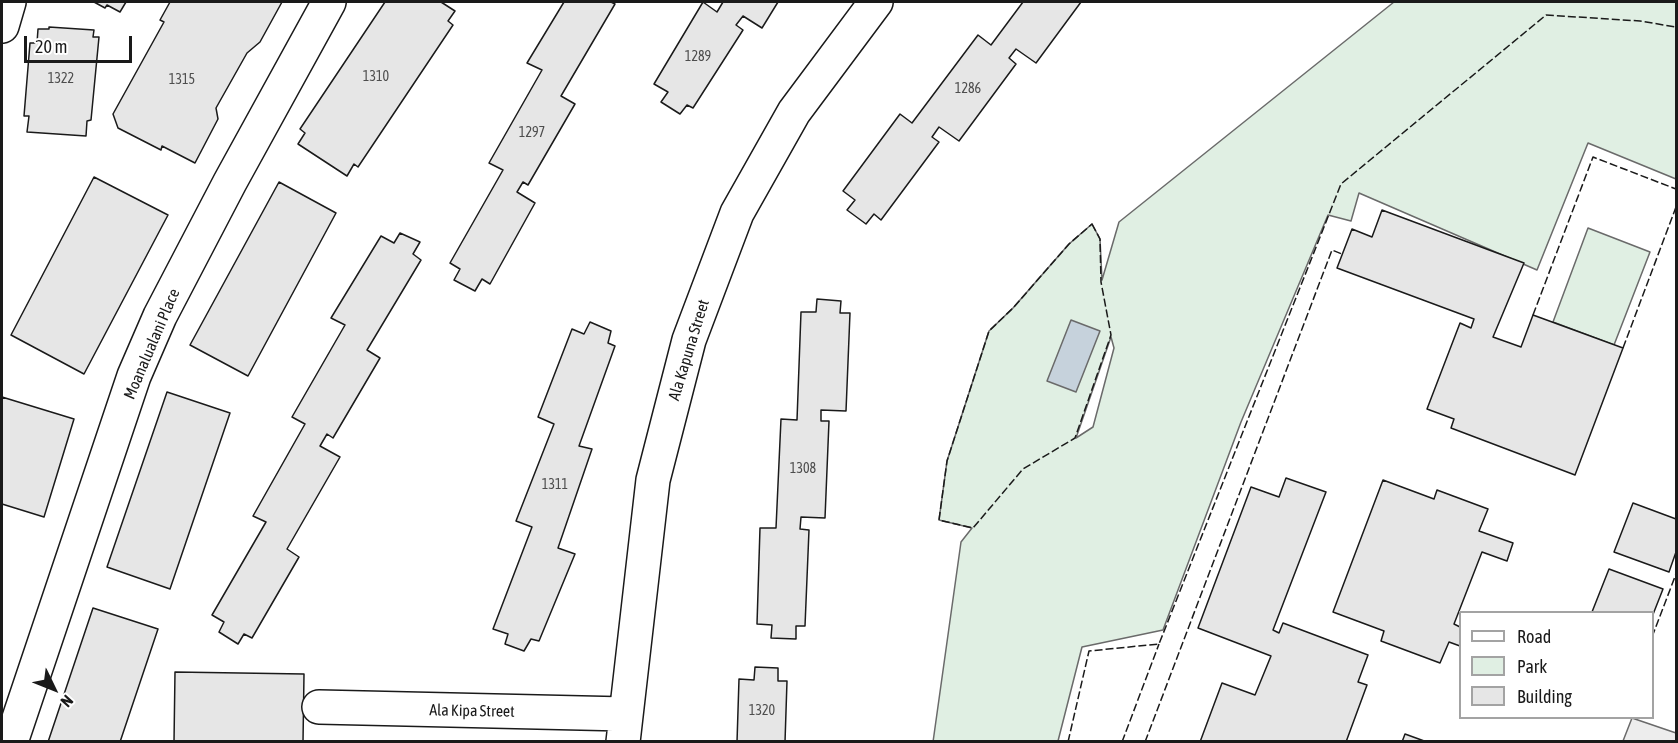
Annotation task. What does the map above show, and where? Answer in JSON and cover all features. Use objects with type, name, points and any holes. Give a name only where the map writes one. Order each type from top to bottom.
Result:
[{"type":"street","points":[[2,26],[9,2]]},
{"type":"street","name":"Moanalualani Place","points":[[11,741],[134,376],[171,296],[236,172],[330,2]]},
{"type":"street","name":"Ala Kapuna Street","points":[[624,728],[653,480],[689,340],[737,213],[794,112],[876,2]]},
{"type":"street","name":"Ala Kipa Street","points":[[319,707],[624,728]]},
{"type":"green space","points":[[1394,2],[1676,2],[1676,179],[1588,143],[1537,270],[1359,193],[1351,221],[1328,215],[1241,422],[1163,630],[1082,647],[1058,741],[933,742],[961,542],[972,528],[939,520],[947,461],[989,331],[1013,308],[1069,244],[1092,224],[1100,239],[1102,280],[1119,222]],"holes":[[[1111,337],[1114,348],[1093,427],[1076,438]]]},
{"type":"green space","points":[[1588,228],[1650,252],[1614,345],[1553,322]]},
{"type":"shaded area","points":[[1071,320],[1100,331],[1076,392],[1047,381]]},
{"type":"shaded area","points":[[1632,719],[1676,733],[1676,741],[1623,741]]},
{"type":"building","points":[[94,2],[126,2],[120,12],[107,5],[105,8]]},
{"type":"building","points":[[170,2],[282,2],[260,42],[247,53],[216,108],[218,119],[195,163],[162,146],[161,150],[118,128],[113,114],[164,22],[160,20]]},
{"type":"building","points":[[385,2],[441,2],[455,11],[448,21],[453,25],[358,167],[354,164],[347,176],[298,144],[305,133],[300,129]]},
{"type":"building","points":[[564,2],[611,2],[615,4],[561,96],[575,104],[528,185],[523,182],[517,192],[535,203],[490,284],[482,279],[475,291],[454,280],[460,269],[450,263],[503,170],[489,163],[542,70],[527,63]]},
{"type":"building","points":[[703,2],[717,12],[723,2],[778,2],[762,28],[743,16],[736,25],[743,30],[693,108],[687,105],[680,114],[661,102],[668,92],[654,84]]},
{"type":"building","points":[[1023,2],[1081,2],[1036,63],[1016,49],[1009,58],[1016,64],[959,141],[939,127],[932,137],[939,142],[881,220],[874,214],[866,224],[847,210],[855,200],[843,191],[900,114],[912,123],[978,35],[991,45]]},
{"type":"building","points":[[49,27],[94,30],[93,37],[99,37],[91,120],[87,121],[86,136],[27,132],[29,116],[24,116],[30,43],[37,43],[38,29],[49,29]]},
{"type":"building","points":[[94,177],[168,215],[84,374],[11,335]]},
{"type":"building","points":[[279,182],[336,213],[248,376],[190,345]]},
{"type":"building","points":[[1382,210],[1524,263],[1493,337],[1521,347],[1533,315],[1623,348],[1575,475],[1451,428],[1454,419],[1427,409],[1460,323],[1471,328],[1474,319],[1337,268],[1352,229],[1372,237]]},
{"type":"building","points":[[400,233],[420,242],[413,254],[421,260],[367,350],[380,358],[333,438],[327,434],[320,446],[340,457],[287,549],[299,557],[252,638],[244,634],[238,644],[219,632],[224,622],[212,615],[266,522],[253,516],[305,424],[292,417],[345,325],[331,318],[381,236],[394,243]]},
{"type":"building","points":[[817,299],[841,301],[840,313],[850,313],[846,411],[821,410],[821,421],[829,421],[825,518],[801,517],[800,529],[809,530],[805,626],[796,626],[796,639],[771,638],[772,625],[757,624],[760,528],[776,528],[781,419],[797,420],[801,312],[816,312]]},
{"type":"building","points":[[590,322],[611,331],[608,343],[615,346],[579,446],[592,449],[558,548],[575,554],[539,641],[531,639],[524,651],[505,644],[508,634],[493,629],[532,527],[516,521],[554,424],[538,417],[572,329],[584,334]]},
{"type":"building","points":[[167,392],[230,413],[170,589],[107,567]]},
{"type":"building","points":[[2,397],[74,419],[44,517],[2,504]]},
{"type":"building","points":[[1286,478],[1326,492],[1273,630],[1279,633],[1283,623],[1368,655],[1358,682],[1367,685],[1346,742],[1200,742],[1222,683],[1255,695],[1271,656],[1198,628],[1251,487],[1279,497]]},
{"type":"building","points":[[1383,480],[1434,499],[1437,490],[1488,509],[1479,531],[1513,543],[1507,561],[1482,552],[1454,624],[1459,626],[1459,646],[1449,642],[1440,663],[1381,641],[1384,631],[1333,612]]},
{"type":"building","points":[[1633,503],[1676,519],[1676,552],[1669,572],[1614,552]]},
{"type":"building","points":[[1609,569],[1663,589],[1654,612],[1592,611]]},
{"type":"building","points":[[93,608],[158,629],[120,742],[48,742]]},
{"type":"building","points":[[755,667],[778,668],[778,681],[787,681],[785,742],[737,742],[739,679],[754,680]]},
{"type":"building","points":[[175,672],[304,674],[303,742],[174,742]]},
{"type":"building","points":[[1405,734],[1427,742],[1402,742]]},
{"type":"fence","points":[[1068,742],[1089,651],[1159,644],[1341,184],[1546,15],[1640,21],[1676,27]]},
{"type":"fence","points":[[1533,315],[1593,157],[1676,189]]},
{"type":"fence","points":[[1623,348],[1676,207]]},
{"type":"fence","points":[[1092,224],[1100,239],[1101,282],[1111,335],[1075,438],[1023,469],[973,528],[939,520],[947,461],[989,331],[1013,308],[1069,244],[1092,224]]},
{"type":"fence","points":[[1145,742],[1332,250],[1342,254]]},
{"type":"fence","points":[[1654,632],[1676,574]]},
{"type":"fence","points":[[1122,742],[1159,644]]}]
